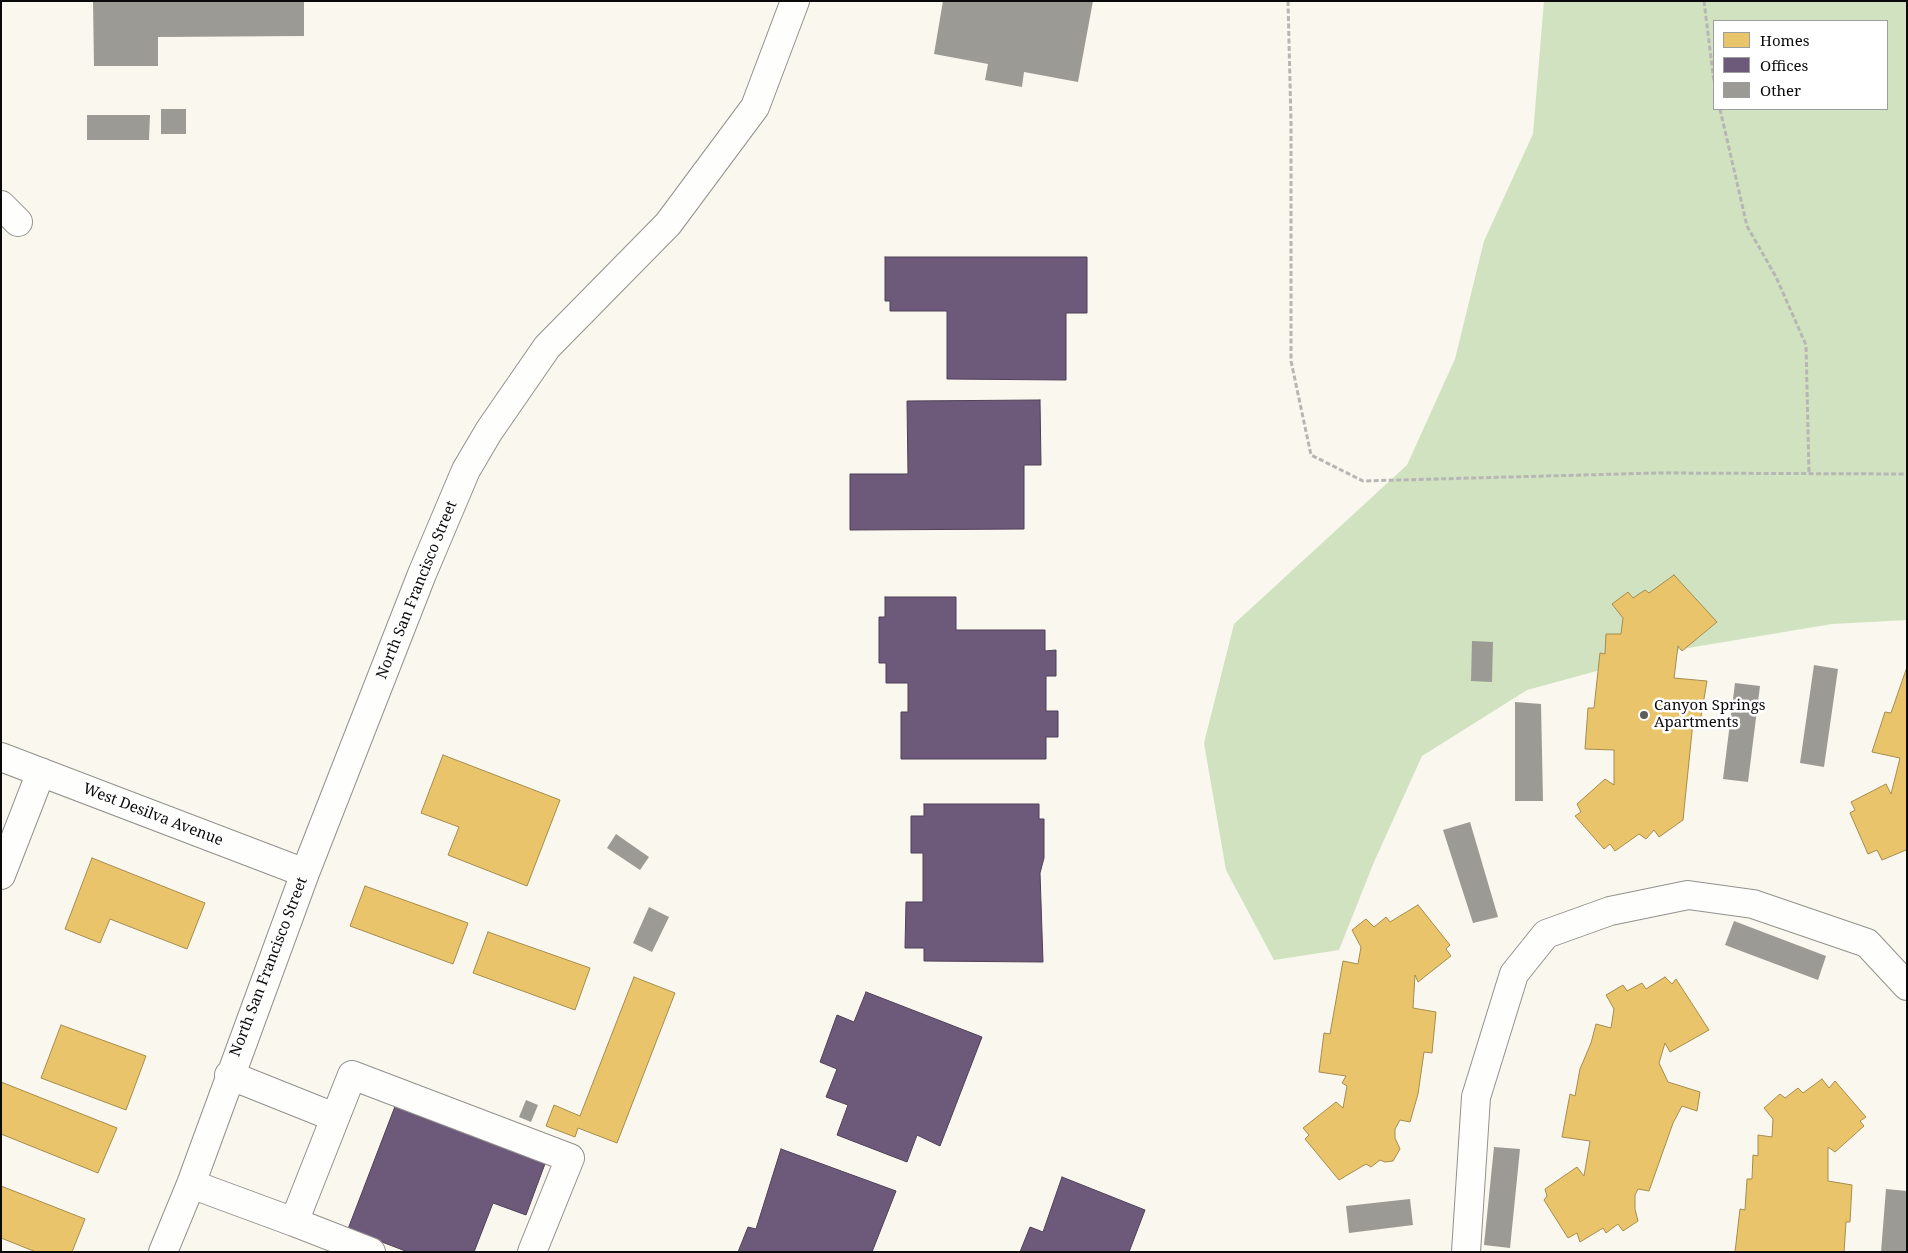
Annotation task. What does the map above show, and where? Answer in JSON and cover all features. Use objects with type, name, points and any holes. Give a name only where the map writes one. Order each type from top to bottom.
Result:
[{"type":"street","name":"North San Francisco Street","points":[[163,1252],[305,873],[422,574],[466,470],[489,431],[547,347],[668,224],[755,107],[795,1]]},
{"type":"street","name":"West Desilva Avenue","points":[[1,757],[305,873]]},
{"type":"street","points":[[1,875],[41,772]]},
{"type":"street","points":[[1466,1252],[1476,1098],[1514,974],[1546,934],[1610,911],[1688,894],[1754,904],[1867,943],[1907,986]]},
{"type":"street","points":[[229,1075],[334,1117]]},
{"type":"street","points":[[294,1222],[352,1075],[570,1158],[532,1252]]},
{"type":"street","points":[[190,1184],[371,1252]]},
{"type":"path","points":[[1288,1],[1291,122],[1291,361],[1311,455],[1363,481],[1656,473],[1907,474]]},
{"type":"path","points":[[1704,1],[1713,74]]},
{"type":"path","points":[[1720,110],[1747,226],[1776,277],[1806,345],[1809,473]]},
{"type":"green space","points":[[1544,1],[1907,1],[1907,620],[1832,624],[1670,651],[1527,690],[1422,756],[1374,862],[1339,950],[1274,960],[1226,870],[1204,743],[1234,624],[1407,465],[1455,359],[1484,241],[1533,134]]},
{"type":"building: Homes","name":"Canyon Springs Apartments","points":[[1674,575],[1717,622],[1682,651],[1678,646],[1674,678],[1707,681],[1700,722],[1693,722],[1683,820],[1659,837],[1654,830],[1646,839],[1639,834],[1615,851],[1610,844],[1604,849],[1575,816],[1581,812],[1577,804],[1605,779],[1614,785],[1614,750],[1585,749],[1588,708],[1594,708],[1600,653],[1605,654],[1606,634],[1621,634],[1623,618],[1612,604],[1628,592],[1633,598],[1645,590],[1649,593]]},
{"type":"building: Homes","points":[[1907,667],[1907,852],[1906,850],[1882,860],[1877,850],[1868,854],[1850,813],[1855,810],[1851,802],[1886,784],[1891,794],[1900,758],[1872,752],[1885,712],[1891,713]]},
{"type":"building: Homes","points":[[443,755],[560,800],[527,886],[448,855],[459,827],[421,813]]},
{"type":"building: Homes","points":[[92,858],[205,903],[187,949],[110,919],[100,943],[65,929]]},
{"type":"building: Homes","points":[[365,886],[468,923],[453,964],[350,926]]},
{"type":"building: Homes","points":[[1418,905],[1450,945],[1446,949],[1451,956],[1418,982],[1415,975],[1413,1008],[1436,1012],[1432,1053],[1424,1052],[1418,1094],[1410,1122],[1400,1120],[1395,1129],[1395,1138],[1400,1149],[1393,1161],[1385,1162],[1380,1160],[1371,1167],[1366,1164],[1339,1180],[1305,1139],[1309,1135],[1303,1128],[1336,1102],[1343,1108],[1347,1086],[1342,1083],[1346,1076],[1319,1072],[1324,1033],[1330,1034],[1343,961],[1358,964],[1361,947],[1352,930],[1366,919],[1374,927],[1386,917],[1390,922]]},
{"type":"building: Homes","points":[[488,932],[590,968],[575,1010],[473,973]]},
{"type":"building: Homes","points":[[634,977],[675,993],[617,1143],[578,1128],[575,1137],[546,1126],[554,1105],[580,1116]]},
{"type":"building: Homes","points":[[1665,977],[1672,984],[1676,979],[1709,1030],[1670,1052],[1665,1043],[1659,1063],[1668,1082],[1700,1092],[1697,1111],[1682,1106],[1673,1123],[1649,1191],[1638,1189],[1635,1195],[1635,1209],[1638,1221],[1623,1231],[1618,1224],[1606,1233],[1603,1228],[1580,1242],[1577,1233],[1568,1238],[1544,1200],[1547,1196],[1545,1189],[1577,1167],[1584,1176],[1590,1141],[1562,1137],[1570,1094],[1575,1096],[1580,1069],[1591,1043],[1596,1024],[1611,1028],[1614,1009],[1606,995],[1623,985],[1627,991],[1642,983],[1646,989]]},
{"type":"building: Homes","points":[[61,1025],[146,1056],[126,1110],[41,1078]]},
{"type":"building: Homes","points":[[1822,1079],[1829,1088],[1835,1081],[1866,1117],[1860,1121],[1864,1126],[1835,1152],[1828,1147],[1828,1181],[1852,1185],[1850,1222],[1846,1222],[1844,1252],[1735,1252],[1740,1209],[1745,1210],[1747,1179],[1752,1179],[1753,1155],[1758,1156],[1758,1135],[1772,1137],[1773,1119],[1764,1108],[1780,1094],[1785,1098],[1798,1088],[1803,1093]]},
{"type":"building: Homes","points":[[1,1082],[117,1128],[98,1173],[1,1134]]},
{"type":"building: Homes","points":[[1,1186],[85,1219],[72,1252],[36,1252],[1,1238]]},
{"type":"building: Offices","points":[[885,257],[1087,257],[1087,313],[1066,313],[1066,380],[947,379],[947,311],[890,311],[890,301],[885,301]]},
{"type":"building: Offices","points":[[1040,400],[1041,465],[1024,465],[1024,529],[850,530],[850,474],[908,474],[907,401]]},
{"type":"building: Offices","points":[[885,597],[956,597],[956,630],[1045,630],[1045,651],[1056,650],[1056,676],[1046,676],[1046,711],[1058,711],[1058,737],[1046,737],[1046,759],[901,759],[901,712],[908,712],[908,683],[886,683],[886,663],[879,663],[879,617],[885,617]]},
{"type":"building: Offices","points":[[924,804],[1039,804],[1039,819],[1044,819],[1044,858],[1040,873],[1043,962],[924,961],[924,948],[905,948],[906,902],[923,902],[923,853],[911,853],[911,816],[924,816]]},
{"type":"building: Offices","points":[[866,992],[982,1037],[940,1146],[917,1135],[907,1162],[837,1135],[848,1105],[826,1097],[837,1069],[820,1062],[837,1015],[854,1022]]},
{"type":"building: Offices","points":[[399,1096],[549,1153],[526,1215],[493,1203],[474,1252],[408,1252],[348,1229]]},
{"type":"building: Offices","points":[[781,1149],[896,1191],[872,1252],[738,1252],[748,1227],[756,1229]]},
{"type":"building: Offices","points":[[1062,1177],[1145,1210],[1129,1252],[1020,1252],[1030,1227],[1043,1232]]},
{"type":"building: Other","points":[[93,1],[304,1],[304,36],[158,37],[158,66],[94,66]]},
{"type":"building: Other","points":[[943,1],[1093,1],[1078,82],[1024,72],[1022,87],[985,80],[988,64],[934,54]]},
{"type":"building: Other","points":[[161,109],[186,109],[186,134],[161,134]]},
{"type":"building: Other","points":[[87,115],[150,115],[149,140],[87,140]]},
{"type":"building: Other","points":[[1472,641],[1493,642],[1492,682],[1471,681]]},
{"type":"building: Other","points":[[1814,665],[1838,669],[1824,767],[1800,763]]},
{"type":"building: Other","points":[[1735,683],[1760,686],[1748,782],[1723,779]]},
{"type":"building: Other","points":[[1515,702],[1541,704],[1543,801],[1515,801]]},
{"type":"building: Other","points":[[1470,822],[1498,917],[1473,923],[1443,830]]},
{"type":"building: Other","points":[[616,834],[649,857],[640,870],[607,848]]},
{"type":"building: Other","points":[[649,907],[669,917],[652,952],[633,943]]},
{"type":"building: Other","points":[[1734,921],[1826,956],[1818,980],[1725,945]]},
{"type":"building: Other","points":[[526,1100],[538,1105],[531,1122],[519,1117]]},
{"type":"building: Other","points":[[1494,1147],[1520,1149],[1510,1248],[1484,1245]]},
{"type":"building: Other","points":[[1886,1189],[1907,1191],[1907,1252],[1881,1252]]},
{"type":"building: Other","points":[[1410,1199],[1413,1225],[1349,1233],[1346,1206]]},
{"type":"place","name":"Canyon Springs Apartments","points":[[1644,715]]}]
